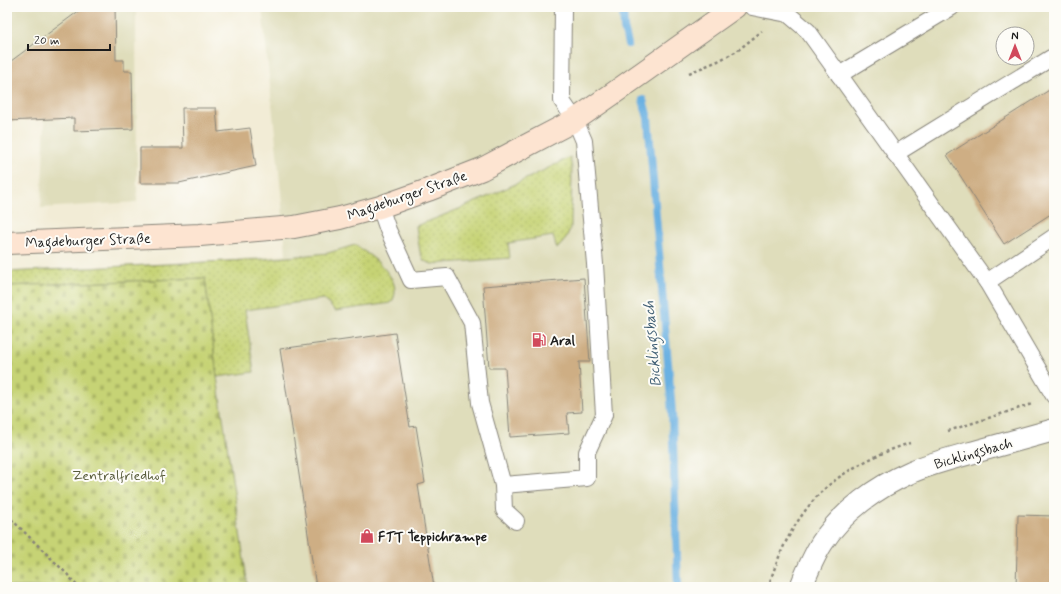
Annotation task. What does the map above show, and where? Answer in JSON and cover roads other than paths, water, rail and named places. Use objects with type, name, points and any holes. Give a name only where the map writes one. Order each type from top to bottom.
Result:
[{"type":"main road","name":"Magdeburger Straße","points":[[7,243],[200,235],[294,227],[340,218],[380,207],[482,169],[575,120],[735,7]]},
{"type":"street","name":"Bicklingsbach","points":[[801,587],[810,564],[822,542],[858,503],[881,488],[911,472],[1054,430]]},
{"type":"lane","points":[[503,485],[587,478],[587,452],[604,415],[595,264],[584,141],[575,120],[562,101],[563,7]]},
{"type":"lane","points":[[752,7],[788,14],[808,31],[987,282],[1054,396]]},
{"type":"lane","points":[[839,75],[952,7]]},
{"type":"lane","points":[[895,154],[1051,58]]},
{"type":"lane","points":[[380,207],[388,230],[411,280],[448,277],[472,324],[480,402],[503,485],[504,510],[516,521]]},
{"type":"lane","points":[[987,282],[1054,237]]},
{"type":"waterway","name":"Bicklingsbach","points":[[623,7],[624,28],[628,44]]},
{"type":"waterway","name":"Bicklingsbach","points":[[643,100],[648,118],[672,412],[678,587]]},
{"type":"place","name":"Aral","points":[[539,340]]},
{"type":"place","name":"FTT Teppichrampe","points":[[367,536]]},
{"type":"park label","name":"Zentralfriedhof","points":[[119,475]]}]
